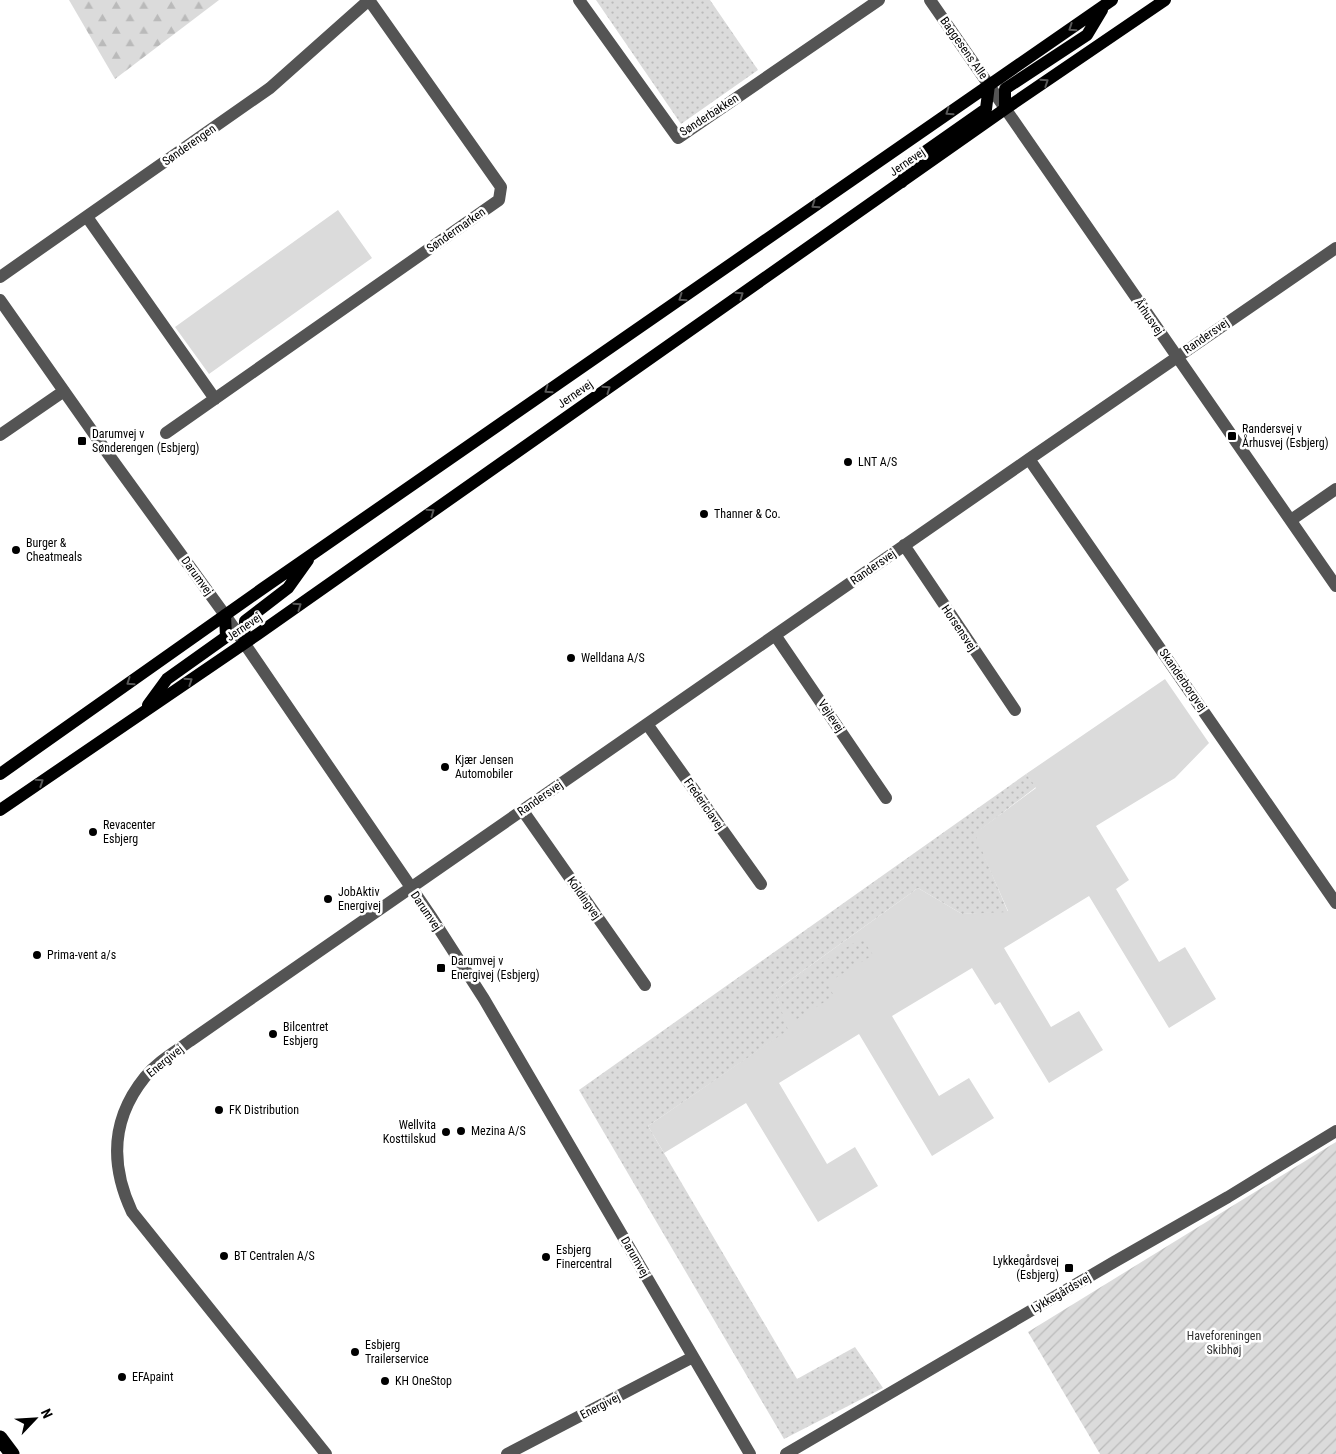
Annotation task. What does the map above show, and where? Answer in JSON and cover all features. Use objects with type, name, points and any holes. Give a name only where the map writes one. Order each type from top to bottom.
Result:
[{"type":"highway","points":[[0,1438],[12,1454]]},
{"type":"main road","name":"Jernevej","points":[[0,810],[244,643],[1005,110],[1166,0]]},
{"type":"main road","name":"Jernevej","points":[[0,774],[313,553],[1109,3]]},
{"type":"main road","points":[[1005,110],[1005,89],[1087,35],[1109,3]]},
{"type":"main road","points":[[902,182],[909,163],[986,109],[989,85]]},
{"type":"main road","points":[[244,643],[245,621],[288,588],[313,553]]},
{"type":"main road","points":[[144,711],[167,678],[226,637],[225,615]]},
{"type":"street","name":"Sønderengen","points":[[0,277],[270,88],[369,0]]},
{"type":"street","name":"Søndermarken","points":[[166,433],[499,200],[502,187],[369,0]]},
{"type":"street","name":"Sønderbakken","points":[[580,0],[678,138],[879,0]]},
{"type":"street","name":"Baggesens Alle","points":[[930,0],[997,97]]},
{"type":"street","name":"Århusvej","points":[[997,97],[1336,586]]},
{"type":"street","points":[[87,217],[215,399]]},
{"type":"street","name":"Randersvej","points":[[411,888],[1028,459],[1336,248]]},
{"type":"street","name":"Darumvej","points":[[0,300],[225,615],[411,888],[488,1007],[750,1454]]},
{"type":"street","points":[[0,435],[64,391]]},
{"type":"street","name":"Skanderborgvej","points":[[1028,459],[1336,903]]},
{"type":"street","points":[[1291,520],[1336,489]]},
{"type":"street","name":"Horsensvej","points":[[904,545],[1015,710]]},
{"type":"street","name":"Vejlevej","points":[[775,635],[886,798]]},
{"type":"street","name":"Fredericiavej","points":[[647,724],[761,884]]},
{"type":"street","name":"Koldingvej","points":[[523,811],[645,986]]},
{"type":"street","name":"Energivej","points":[[326,1454],[132,1212],[118,1174],[116,1154],[118,1134],[124,1112],[133,1093],[146,1076],[162,1061],[411,888]]},
{"type":"street","name":"Lykkegårdsvej","points":[[786,1454],[1228,1197],[1336,1131]]},
{"type":"street","name":"Energivej","points":[[507,1454],[693,1357]]},
{"type":"green space","points":[[69,0],[219,0],[115,79]]},
{"type":"green space","points":[[596,0],[710,0],[758,70],[681,124]]},
{"type":"green space","points":[[338,210],[372,258],[209,374],[175,327]]},
{"type":"green space","points":[[1165,679],[1209,743],[1175,778],[1096,826],[1129,880],[1116,889],[1159,962],[1185,947],[1216,999],[1169,1028],[1089,896],[1004,948],[1051,1027],[1079,1011],[1103,1050],[1049,1083],[1000,1002],[995,1005],[972,968],[892,1016],[939,1096],[969,1078],[994,1118],[932,1156],[859,1034],[779,1083],[827,1164],[855,1147],[878,1186],[818,1222],[746,1103],[664,1153],[648,1126],[787,1030],[775,991],[918,888],[962,914],[1008,911],[974,834],[1036,788],[1026,774]]},
{"type":"green space","points":[[1026,774],[1036,787],[975,834],[1008,912],[962,914],[918,888],[775,991],[862,938],[873,955],[827,983],[834,996],[794,1021],[776,994],[788,1030],[648,1126],[797,1379],[855,1347],[883,1388],[784,1439],[579,1090]]},
{"type":"green space","name":"Haveforeningen Skibhøj","points":[[1336,1142],[1336,1454],[1100,1454],[1028,1332]]},
{"type":"place","name":"Randersvej v Århusvej (Esbjerg)","points":[[1232,436]]},
{"type":"place","name":"Darumvej v Sønderengen (Esbjerg)","points":[[82,441]]},
{"type":"place","name":"LNT A/S","points":[[848,462]]},
{"type":"place","name":"Thanner & Co.","points":[[704,514]]},
{"type":"place","name":"Burger & Cheatmeals","points":[[16,550]]},
{"type":"place","name":"Welldana A/S","points":[[571,658]]},
{"type":"place","name":"Kjær Jensen Automobiler","points":[[445,767]]},
{"type":"place","name":"Revacenter Esbjerg","points":[[93,832]]},
{"type":"place","name":"JobAktiv Energivej","points":[[328,899]]},
{"type":"place","name":"Prima-vent a/s","points":[[37,955]]},
{"type":"place","name":"Darumvej v Energivej (Esbjerg)","points":[[441,968]]},
{"type":"place","name":"Bilcentret Esbjerg","points":[[273,1034]]},
{"type":"place","name":"FK Distribution","points":[[219,1110]]},
{"type":"place","name":"Mezina A/S","points":[[461,1131]]},
{"type":"place","name":"Wellvita Kosttilskud","points":[[446,1132]]},
{"type":"place","name":"BT Centralen A/S","points":[[224,1256]]},
{"type":"place","name":"Esbjerg Finercentral","points":[[546,1257]]},
{"type":"place","name":"Lykkegårdsvej (Esbjerg)","points":[[1069,1268]]},
{"type":"place","name":"Esbjerg Trailerservice","points":[[355,1352]]},
{"type":"place","name":"EFApaint","points":[[122,1377]]},
{"type":"place","name":"KH OneStop","points":[[385,1381]]}]
